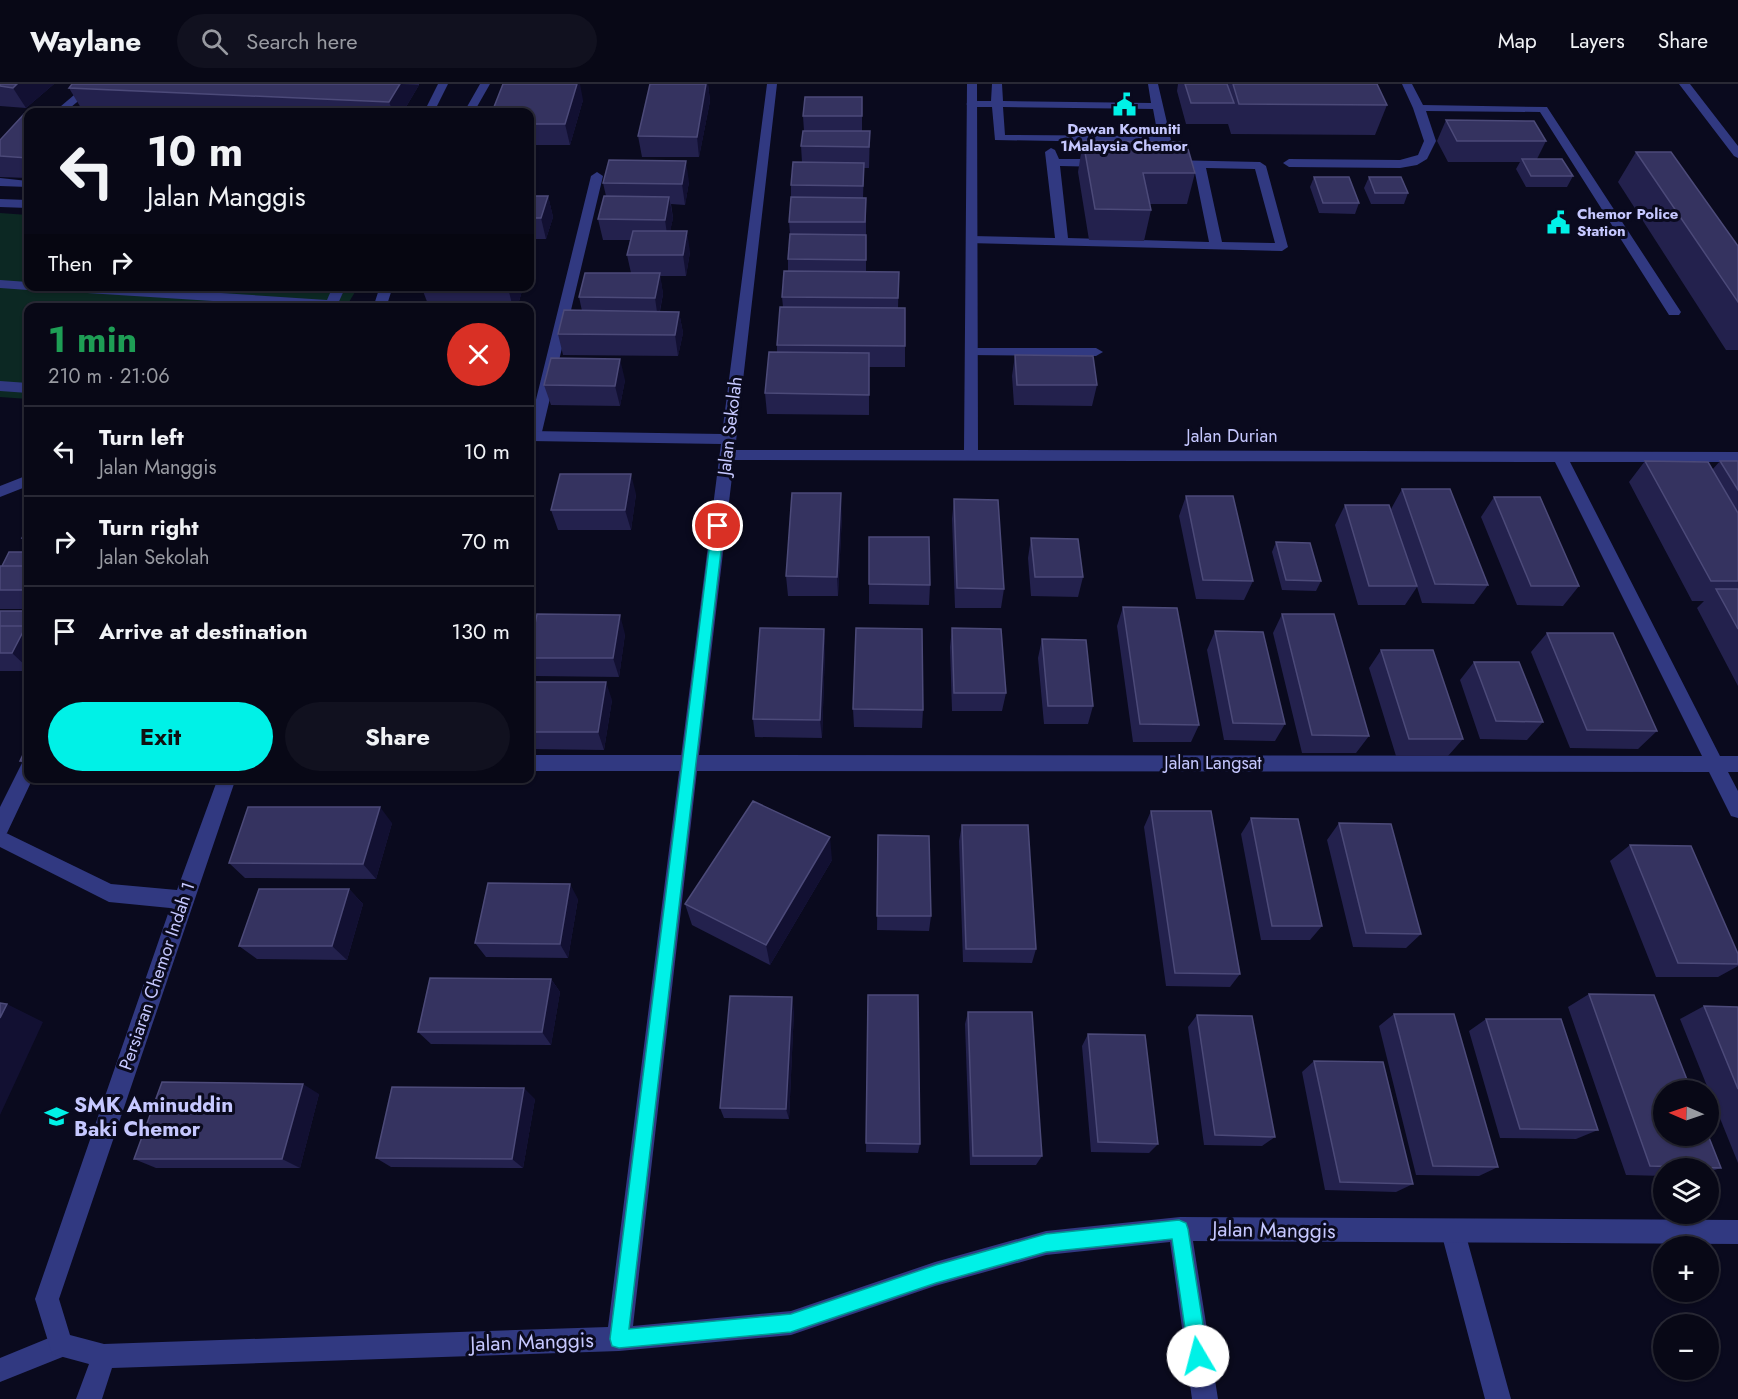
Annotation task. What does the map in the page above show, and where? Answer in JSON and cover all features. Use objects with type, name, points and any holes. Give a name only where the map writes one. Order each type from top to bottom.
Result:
[{"type":"street","points":[[64,108],[94,84]]},
{"type":"street","points":[[431,108],[443,84]]},
{"type":"street","points":[[471,108],[485,84]]},
{"type":"street","name":"Jalan Sekolah","points":[[619,1339],[772,84]]},
{"type":"street","points":[[971,455],[972,84]]},
{"type":"street","points":[[997,84],[999,138],[1164,140],[1153,84]]},
{"type":"street","points":[[1289,163],[1400,164],[1413,162],[1423,157],[1430,141],[1419,108],[1407,84]]},
{"type":"street","points":[[1684,84],[1738,154]]},
{"type":"street","points":[[972,104],[1158,106]]},
{"type":"street","points":[[1419,108],[1543,109],[1674,312]]},
{"type":"street","points":[[1046,139],[1054,162],[1062,242]]},
{"type":"street","points":[[1054,162],[1121,164]]},
{"type":"street","points":[[972,240],[1282,247],[1260,166],[1155,164]]},
{"type":"street","points":[[1199,165],[1216,245]]},
{"type":"street","points":[[534,428],[597,176]]},
{"type":"street","points":[[0,182],[24,184]]},
{"type":"street","points":[[0,203],[24,204]]},
{"type":"street","points":[[0,284],[24,286]]},
{"type":"street","points":[[112,291],[286,303]]},
{"type":"street","points":[[972,351],[1096,352]]},
{"type":"street","points":[[0,386],[24,388]]},
{"type":"street","name":"Jalan Durian","points":[[534,436],[728,447],[971,455],[1738,457]]},
{"type":"street","points":[[1560,456],[1738,810]]},
{"type":"street","points":[[0,492],[24,482]]},
{"type":"street","name":"Jalan Langsat","points":[[534,763],[1738,764]]},
{"type":"street","points":[[0,827],[24,777]]},
{"type":"street","name":"Persiaran Chemor Indah 1","points":[[61,1345],[47,1299],[225,783]]},
{"type":"street","points":[[0,838],[109,893],[183,900]]},
{"type":"street","points":[[1179,1229],[1205,1399]]},
{"type":"street","name":"Jalan Manggis","points":[[61,1345],[104,1356],[619,1339],[791,1323],[936,1274],[1046,1243],[1179,1229],[1738,1232]]},
{"type":"street","points":[[1453,1232],[1498,1399]]},
{"type":"street","points":[[0,1370],[61,1345]]},
{"type":"street","points":[[88,1399],[104,1356]]},
{"type":"green space","points":[[0,213],[24,215],[24,291],[356,291],[348,303],[24,303],[24,399],[0,397]]},
{"type":"building","points":[[0,84],[17,84],[13,88],[0,86]]},
{"type":"building","points":[[72,84],[400,84],[389,102],[69,88]]},
{"type":"building","points":[[503,84],[577,84],[565,124],[534,124],[534,108],[494,108]]},
{"type":"building","points":[[650,84],[706,84],[697,137],[638,136]]},
{"type":"building","points":[[1185,84],[1227,84],[1234,103],[1191,103]]},
{"type":"building","points":[[1233,84],[1377,84],[1387,105],[1239,104]]},
{"type":"building","points":[[805,97],[862,97],[862,116],[803,116]]},
{"type":"building","points":[[24,114],[24,158],[0,156],[0,140]]},
{"type":"building","points":[[1446,120],[1534,121],[1546,141],[1457,141]]},
{"type":"building","points":[[803,131],[870,131],[869,147],[801,146]]},
{"type":"building","points":[[1083,141],[1186,142],[1195,173],[1143,173],[1151,210],[1095,209]]},
{"type":"building","points":[[1636,152],[1671,152],[1738,246],[1738,302]]},
{"type":"building","points":[[1522,159],[1562,159],[1573,176],[1531,176]]},
{"type":"building","points":[[609,160],[686,161],[682,184],[603,183]]},
{"type":"building","points":[[793,162],[864,163],[863,186],[791,185]]},
{"type":"building","points":[[1314,177],[1349,177],[1359,203],[1323,203]]},
{"type":"building","points":[[1369,177],[1401,177],[1408,193],[1375,193]]},
{"type":"building","points":[[534,196],[548,196],[541,218],[534,218]]},
{"type":"building","points":[[604,196],[669,197],[665,220],[598,219]]},
{"type":"building","points":[[791,197],[866,198],[865,222],[789,222]]},
{"type":"building","points":[[633,231],[687,231],[683,255],[627,255]]},
{"type":"building","points":[[790,234],[866,235],[866,260],[788,259]]},
{"type":"building","points":[[784,271],[899,272],[898,298],[782,297]]},
{"type":"building","points":[[585,273],[660,273],[655,298],[579,297]]},
{"type":"building","points":[[423,291],[509,291],[509,292]]},
{"type":"building","points":[[780,307],[905,308],[905,346],[777,345]]},
{"type":"building","points":[[564,310],[679,312],[675,335],[558,334]]},
{"type":"building","points":[[769,352],[869,353],[869,395],[765,393]]},
{"type":"building","points":[[1015,355],[1093,356],[1097,385],[1017,385]]},
{"type":"building","points":[[551,358],[620,359],[615,386],[544,385]]},
{"type":"building","points":[[1645,461],[1708,462],[1738,513],[1738,581],[1711,581]]},
{"type":"building","points":[[1720,461],[1738,461],[1738,490]]},
{"type":"building","points":[[560,474],[631,474],[625,510],[551,510]]},
{"type":"building","points":[[1402,489],[1450,489],[1488,585],[1435,584]]},
{"type":"building","points":[[792,493],[841,493],[837,577],[786,576]]},
{"type":"building","points":[[1186,496],[1233,496],[1253,581],[1203,580]]},
{"type":"building","points":[[1494,497],[1540,497],[1579,586],[1531,586]]},
{"type":"building","points":[[954,499],[998,500],[1004,589],[957,588]]},
{"type":"building","points":[[1345,505],[1389,505],[1417,586],[1369,586]]},
{"type":"building","points":[[869,537],[929,537],[930,585],[869,584]]},
{"type":"building","points":[[1031,538],[1078,539],[1083,577],[1035,577]]},
{"type":"building","points":[[1276,542],[1310,543],[1321,581],[1286,580]]},
{"type":"building","points":[[9,552],[24,552],[24,566],[2,566]]},
{"type":"building","points":[[0,566],[24,566],[24,590],[0,590]]},
{"type":"building","points":[[1716,589],[1738,589],[1738,629]]},
{"type":"building","points":[[1123,607],[1177,608],[1199,725],[1140,724]]},
{"type":"building","points":[[0,611],[24,611],[24,626],[0,626]]},
{"type":"building","points":[[537,614],[620,615],[613,658],[534,658],[534,629]]},
{"type":"building","points":[[1282,614],[1334,614],[1369,736],[1312,735]]},
{"type":"building","points":[[0,626],[24,626],[12,653],[0,653]]},
{"type":"building","points":[[760,628],[824,629],[820,720],[753,719]]},
{"type":"building","points":[[856,628],[922,629],[923,710],[853,709]]},
{"type":"building","points":[[952,628],[1001,629],[1006,693],[954,693]]},
{"type":"building","points":[[1215,631],[1263,632],[1285,724],[1233,723]]},
{"type":"building","points":[[1547,633],[1613,633],[1657,731],[1587,730]]},
{"type":"building","points":[[1042,639],[1086,640],[1093,706],[1048,706]]},
{"type":"building","points":[[1381,650],[1433,650],[1463,739],[1409,739]]},
{"type":"building","points":[[1474,662],[1519,662],[1543,722],[1496,721]]},
{"type":"building","points":[[534,682],[606,682],[598,732],[534,732]]},
{"type":"building","points":[[753,801],[830,837],[766,945],[685,904]]},
{"type":"building","points":[[248,807],[380,807],[363,864],[229,863]]},
{"type":"building","points":[[1151,811],[1211,811],[1240,974],[1175,973]]},
{"type":"building","points":[[1251,818],[1298,819],[1322,926],[1272,926]]},
{"type":"building","points":[[1339,823],[1391,824],[1421,934],[1366,933]]},
{"type":"building","points":[[962,825],[1028,825],[1036,949],[966,949]]},
{"type":"building","points":[[878,835],[929,836],[931,916],[877,916]]},
{"type":"building","points":[[1630,845],[1691,846],[1738,954],[1738,964],[1678,963]]},
{"type":"building","points":[[488,883],[570,884],[560,944],[475,943]]},
{"type":"building","points":[[259,889],[349,889],[332,946],[239,946]]},
{"type":"building","points":[[430,978],[551,979],[542,1032],[418,1032]]},
{"type":"building","points":[[1589,994],[1654,995],[1687,1080],[1653,1080],[1653,1146],[1712,1146],[1717,1158],[1653,1158],[1653,1166],[1650,1166]]},
{"type":"building","points":[[868,995],[918,995],[920,1144],[866,1143]]},
{"type":"building","points":[[730,996],[792,997],[786,1109],[720,1108]]},
{"type":"building","points":[[0,1003],[7,1004],[0,1018]]},
{"type":"building","points":[[1704,1006],[1738,1007],[1738,1089]]},
{"type":"building","points":[[968,1012],[1032,1012],[1042,1156],[973,1156]]},
{"type":"building","points":[[1394,1014],[1454,1014],[1498,1167],[1433,1166]]},
{"type":"building","points":[[1197,1015],[1252,1016],[1275,1137],[1215,1135]]},
{"type":"building","points":[[1486,1019],[1561,1019],[1598,1130],[1520,1129]]},
{"type":"building","points":[[1088,1034],[1145,1035],[1158,1144],[1098,1142]]},
{"type":"building","points":[[1314,1061],[1383,1062],[1413,1184],[1340,1182]]},
{"type":"building","points":[[162,1082],[303,1084],[282,1159],[134,1159]]},
{"type":"building","points":[[392,1087],[524,1088],[512,1159],[376,1158]]},
{"type":"place","name":"Dewan Komuniti 1Malaysia Chemor","points":[[1124,105]]},
{"type":"place","name":"Chemor Police Station","points":[[1559,223]]},
{"type":"place","name":"SMK Aminuddin Baki Chemor","points":[[56,1117]]},
{"type":"route","points":[[718,526],[619,1339],[791,1323],[936,1274],[1046,1243],[1179,1229],[1198,1356]]}]
